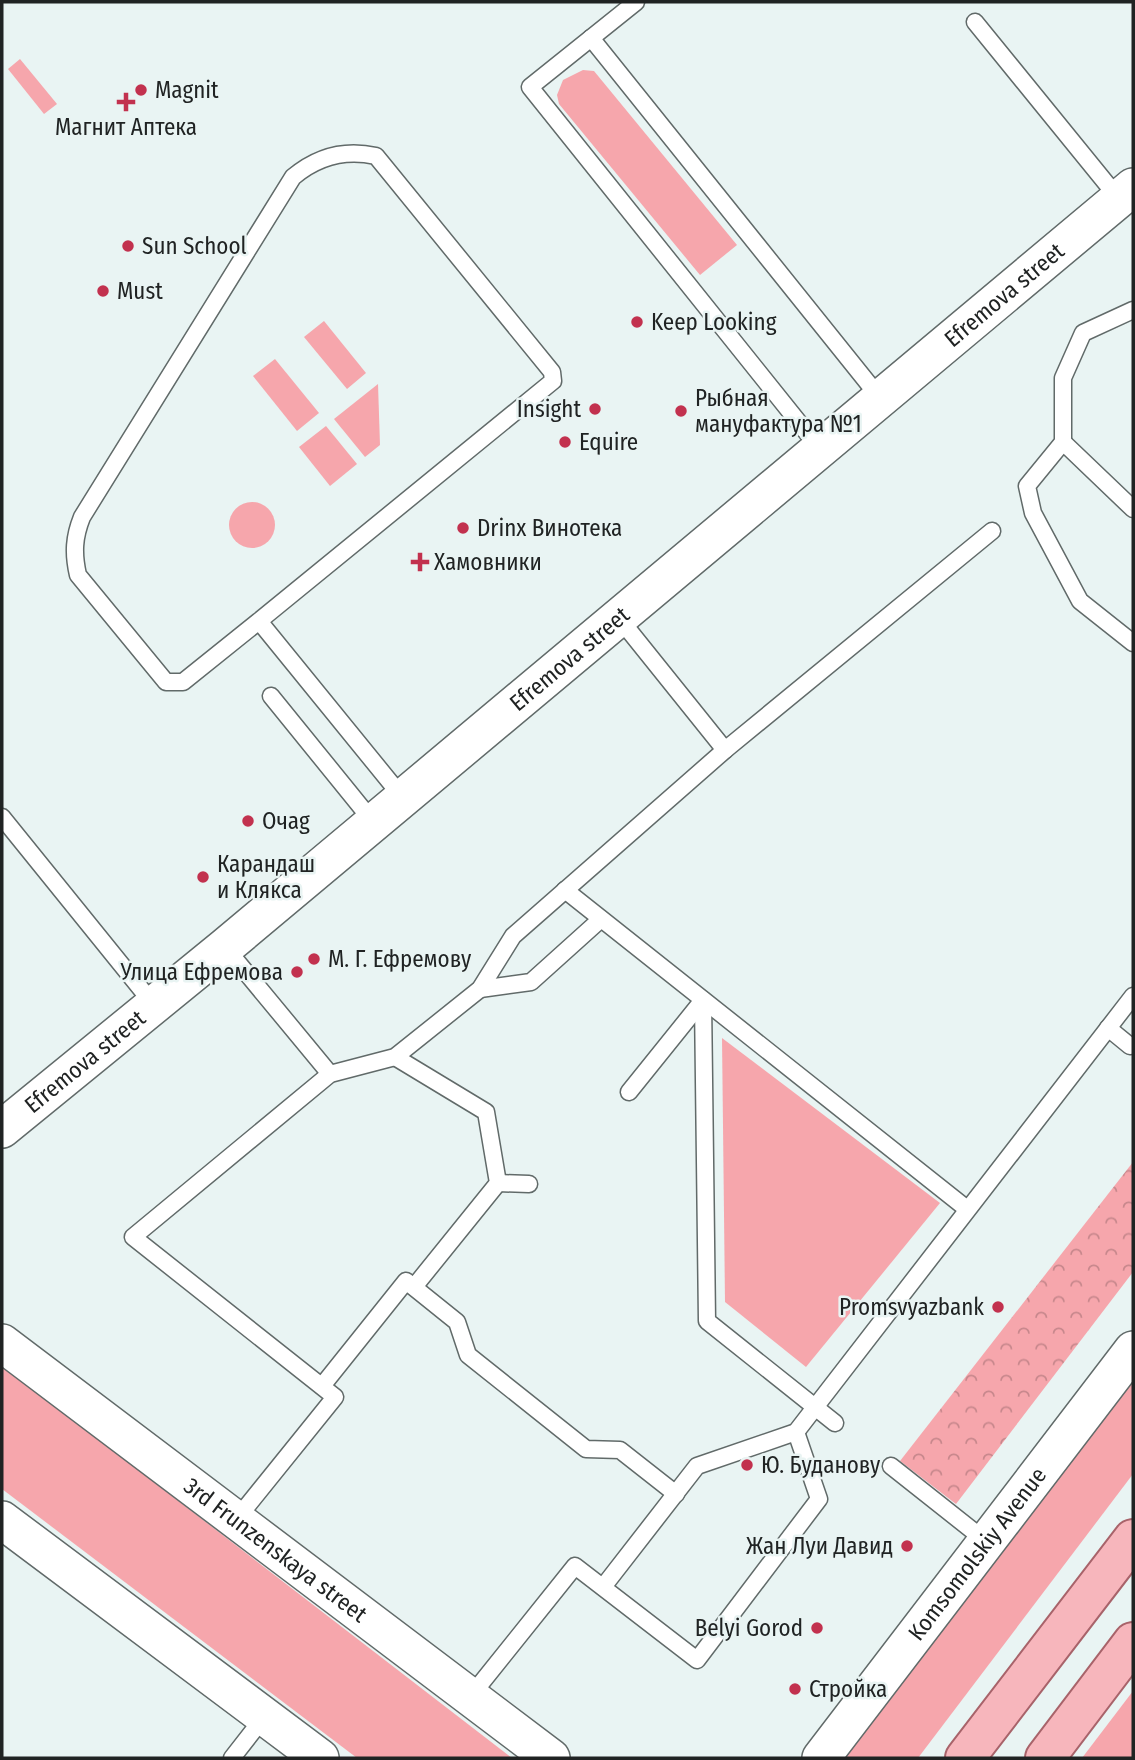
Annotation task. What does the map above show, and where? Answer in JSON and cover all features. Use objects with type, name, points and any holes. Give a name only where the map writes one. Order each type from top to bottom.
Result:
[{"type":"main road","points":[[965,1758],[1133,1539]]},
{"type":"main road","points":[[1045,1758],[1133,1642]]},
{"type":"street","name":"Efremova street","points":[[2,1129],[374,823],[1126,193]]},
{"type":"street","name":"3rd Frunzenskaya street","points":[[2,1343],[551,1758]]},
{"type":"street","name":"Komsomolskiy Avenue","points":[[821,1758],[1133,1350]]},
{"type":"street","points":[[2,1520],[320,1758]]},
{"type":"lane","points":[[636,2],[530,87],[820,449]]},
{"type":"lane","points":[[975,22],[1126,193]]},
{"type":"lane","points":[[591,38],[880,398]]},
{"type":"lane","points":[[360,152],[376,156],[552,372],[553,381],[259,621],[183,682],[166,681],[78,575],[74,560],[76,532],[82,517],[293,177],[318,160],[335,154],[360,152]]},
{"type":"lane","points":[[1133,310],[1083,333],[1063,378],[1063,442],[1027,486],[1033,513],[1080,601],[1133,643]]},
{"type":"lane","points":[[1063,442],[1133,509]]},
{"type":"lane","points":[[235,1521],[335,1397],[133,1237],[330,1074],[395,1058],[480,989],[513,936],[725,750],[992,531]]},
{"type":"lane","points":[[619,618],[725,750]]},
{"type":"lane","points":[[259,621],[403,797]]},
{"type":"lane","points":[[271,696],[374,823]]},
{"type":"lane","points":[[2,817],[154,1006]]},
{"type":"lane","points":[[565,890],[967,1209]]},
{"type":"lane","points":[[480,989],[531,982],[601,919]]},
{"type":"lane","points":[[225,947],[330,1074]]},
{"type":"lane","points":[[603,1587],[697,1466],[796,1432],[1133,996]]},
{"type":"lane","points":[[629,1092],[703,1000]]},
{"type":"lane","points":[[703,1000],[707,1321],[835,1423]]},
{"type":"lane","points":[[1108,1028],[1130,1046]]},
{"type":"lane","points":[[395,1058],[486,1112],[498,1183],[414,1287]]},
{"type":"lane","points":[[498,1183],[529,1184]]},
{"type":"lane","points":[[322,1386],[405,1281],[457,1322],[468,1355],[586,1449],[620,1450],[676,1494]]},
{"type":"lane","points":[[470,1697],[575,1566],[697,1660],[819,1499],[796,1432]]},
{"type":"lane","points":[[891,1466],[987,1542]]},
{"type":"lane","points":[[232,1758],[264,1717]]},
{"type":"green space","points":[[20,59],[57,104],[44,114],[8,69]]},
{"type":"green space","points":[[583,70],[594,71],[737,245],[700,275],[559,104],[557,95],[563,80]]},
{"type":"green space","points":[[324,321],[366,373],[347,389],[304,337]]},
{"type":"green space","points":[[275,359],[319,413],[297,431],[253,376]]},
{"type":"green space","points":[[378,384],[380,445],[365,457],[334,419]]},
{"type":"green space","points":[[326,426],[357,464],[330,486],[299,447]]},
{"type":"green space","points":[[252,502],[269,508],[275,525],[269,542],[252,548],[235,542],[229,525],[235,508]]},
{"type":"green space","points":[[722,1038],[940,1203],[806,1367],[725,1302]]},
{"type":"green space","points":[[1133,1162],[1133,1272],[956,1504],[900,1461]]},
{"type":"green space","points":[[2,1365],[512,1758],[357,1758],[2,1489]]},
{"type":"green space","points":[[1133,1378],[1133,1474],[918,1758],[842,1758]]},
{"type":"green space","points":[[1133,1691],[1133,1758],[1082,1758]]},
{"type":"place","name":"Magnit","points":[[141,90]]},
{"type":"place","name":"Магнит Аптека","points":[[126,102]]},
{"type":"place","name":"Sun School","points":[[128,246]]},
{"type":"place","name":"Must","points":[[103,291]]},
{"type":"place","name":"Keep Looking","points":[[637,322]]},
{"type":"place","name":"Insight","points":[[595,409]]},
{"type":"place","name":"Рыбная мануфактура №1","points":[[681,411]]},
{"type":"place","name":"Equire","points":[[565,442]]},
{"type":"place","name":"Drinx Винотека","points":[[463,528]]},
{"type":"place","name":"Хамовники","points":[[420,562]]},
{"type":"place","name":"Очаg","points":[[248,821]]},
{"type":"place","name":"Карандаш и Клякса","points":[[203,877]]},
{"type":"place","name":"М. Г. Ефремову","points":[[314,959]]},
{"type":"place","name":"Улица Ефремова","points":[[297,972]]},
{"type":"place","name":"Promsvyazbank","points":[[998,1307]]},
{"type":"place","name":"Ю. Буданову","points":[[747,1465]]},
{"type":"place","name":"Жан Луи Давид","points":[[907,1546]]},
{"type":"place","name":"Belyi Gorod","points":[[817,1628]]},
{"type":"place","name":"Стройка","points":[[795,1689]]}]
